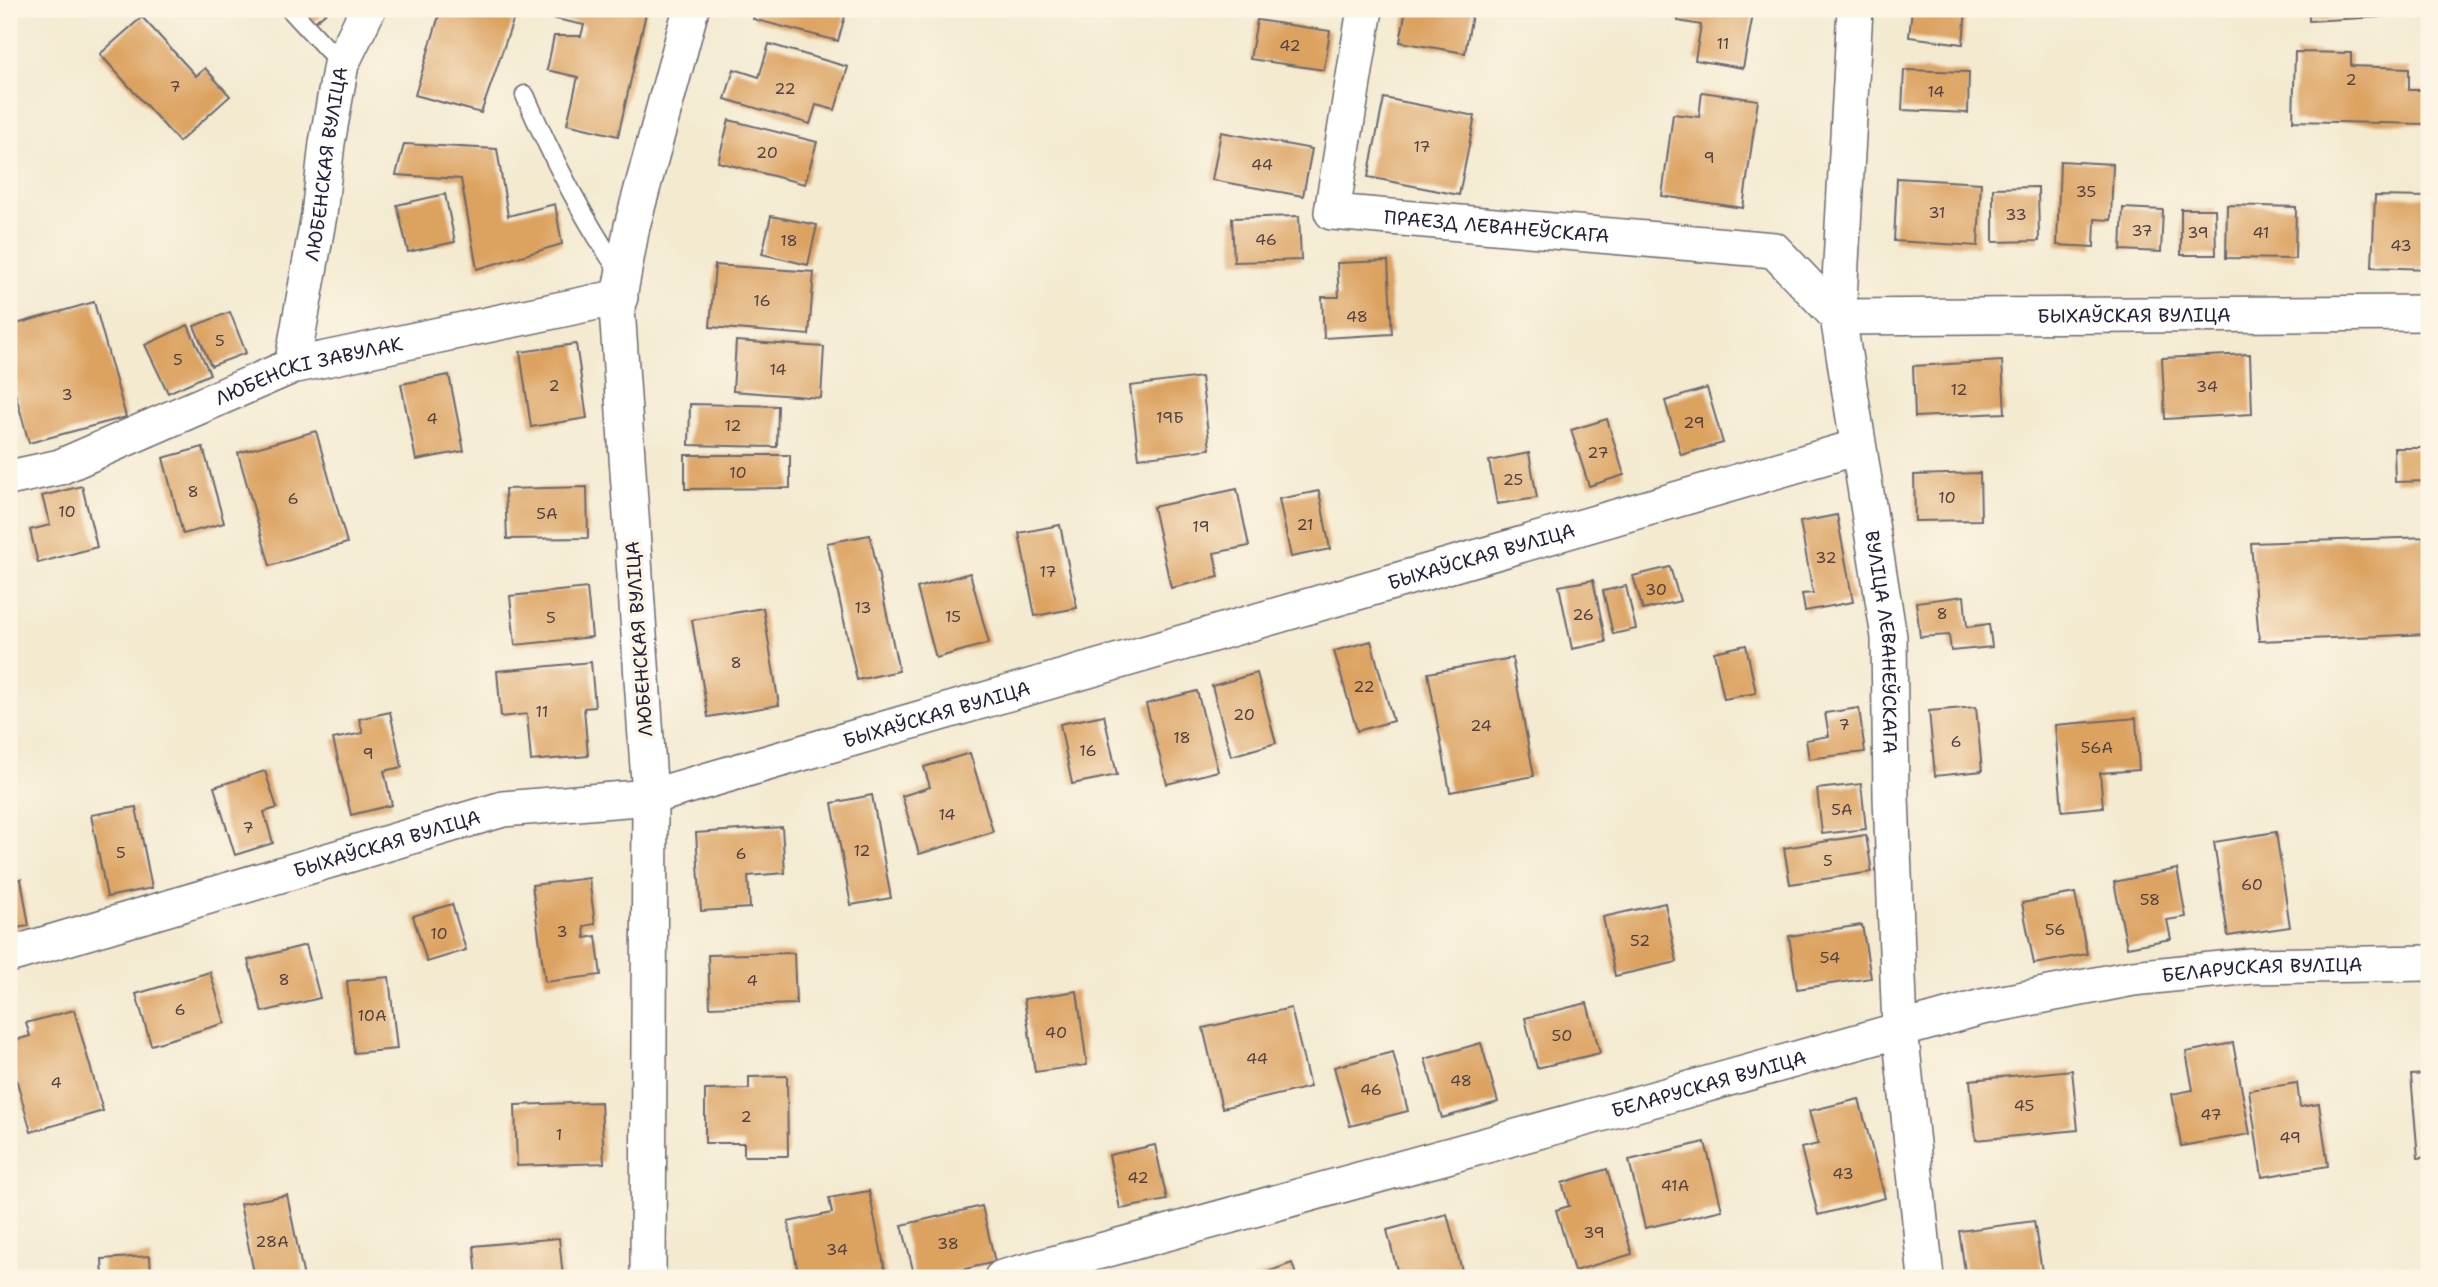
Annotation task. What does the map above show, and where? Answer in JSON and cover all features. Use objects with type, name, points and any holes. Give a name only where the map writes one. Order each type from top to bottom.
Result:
[{"type":"street","name":"ЛЮБЕНСКАЯ ВУЛІЦА","points":[[292,366],[319,215],[327,143],[341,64],[368,9]]},
{"type":"street","name":"ЛЮБЕНСКАЯ ВУЛІЦА","points":[[648,1278],[650,797],[617,308],[632,226],[691,9]]},
{"type":"street","name":"ПРАЕЗД ЛЕВАНЕЎСКАГА","points":[[1365,9],[1332,212],[1774,250],[1838,317]]},
{"type":"street","name":"ВУЛІЦА ЛЕВАНЕЎСКАГА","points":[[1854,9],[1838,317],[1889,637],[1891,796],[1900,1029],[1926,1278]]},
{"type":"street","name":"ЛЮБЕНСКІ ЗАВУЛАК","points":[[9,478],[60,467],[292,366],[622,287]]},
{"type":"street","name":"БЫХАЎСКАЯ ВУЛІЦА","points":[[1838,317],[2429,313]]},
{"type":"street","name":"БЫХАЎСКАЯ ВУЛІЦА","points":[[9,955],[503,809],[650,797],[1858,447]]},
{"type":"street","name":"БЕЛАРУСКАЯ ВУЛІЦА","points":[[1002,1278],[1982,1007],[2133,978],[2251,966],[2429,963]]},
{"type":"lane","points":[[290,9],[341,64]]},
{"type":"lane","points":[[525,95],[551,155],[622,287]]},
{"type":"building","points":[[299,9],[330,9],[312,24]]},
{"type":"building","points":[[441,9],[517,9],[481,113],[415,95]]},
{"type":"building","points":[[549,9],[647,9],[618,136],[567,124],[578,77],[547,70],[554,36],[581,36],[584,25],[547,17]]},
{"type":"building","points":[[756,9],[847,9],[838,41],[753,19]]},
{"type":"building","points":[[1406,9],[1473,9],[1465,53],[1400,42]]},
{"type":"building","points":[[1680,9],[1754,9],[1743,68],[1695,60],[1701,25],[1678,21]]},
{"type":"building","points":[[1912,9],[1966,9],[1963,44],[1909,37]]},
{"type":"building","points":[[2309,9],[2380,9],[2380,17],[2309,21]]},
{"type":"building","points":[[142,17],[196,76],[205,68],[230,96],[179,142],[100,54]]},
{"type":"building","points":[[1257,20],[1330,31],[1324,70],[1250,59]]},
{"type":"building","points":[[769,44],[848,67],[835,110],[816,105],[810,124],[725,99],[734,69],[759,77]]},
{"type":"building","points":[[2295,52],[2351,53],[2351,66],[2409,68],[2409,90],[2425,90],[2424,124],[2293,121]]},
{"type":"building","points":[[1904,70],[1969,72],[1968,113],[1902,110]]},
{"type":"building","points":[[1702,92],[1758,100],[1743,208],[1662,196],[1673,114],[1699,117]]},
{"type":"building","points":[[1384,98],[1475,116],[1459,195],[1368,177]]},
{"type":"building","points":[[729,120],[817,142],[805,184],[718,162]]},
{"type":"building","points":[[1221,132],[1312,149],[1303,196],[1212,180]]},
{"type":"building","points":[[404,144],[497,149],[508,216],[555,204],[562,244],[477,269],[461,179],[396,175]]},
{"type":"building","points":[[2060,161],[2113,164],[2111,220],[2095,219],[2094,247],[2057,245]]},
{"type":"building","points":[[1897,178],[1981,183],[1978,246],[1894,241]]},
{"type":"building","points":[[2038,187],[2039,241],[1993,242],[1993,188]]},
{"type":"building","points":[[445,194],[455,242],[408,252],[397,205]]},
{"type":"building","points":[[2375,196],[2429,197],[2428,269],[2372,267]]},
{"type":"building","points":[[2227,205],[2296,207],[2295,259],[2226,258]]},
{"type":"building","points":[[2123,208],[2163,210],[2161,252],[2121,250]]},
{"type":"building","points":[[2181,209],[2215,209],[2216,255],[2181,255]]},
{"type":"building","points":[[771,216],[817,225],[808,265],[762,254]]},
{"type":"building","points":[[1299,216],[1301,260],[1234,262],[1232,218]]},
{"type":"building","points":[[1388,261],[1392,334],[1324,338],[1322,297],[1339,297],[1337,263]]},
{"type":"building","points":[[715,265],[814,272],[809,335],[710,327]]},
{"type":"building","points":[[94,302],[126,417],[29,443],[9,371],[9,326]]},
{"type":"building","points":[[230,312],[246,353],[211,366],[194,326]]},
{"type":"building","points":[[188,325],[210,374],[168,393],[145,345]]},
{"type":"building","points":[[736,341],[824,347],[821,398],[733,391]]},
{"type":"building","points":[[576,344],[587,418],[531,427],[520,352]]},
{"type":"building","points":[[2250,354],[2252,414],[2165,419],[2162,358]]},
{"type":"building","points":[[2002,361],[2005,413],[1915,417],[1913,366]]},
{"type":"building","points":[[449,375],[464,451],[416,460],[401,384]]},
{"type":"building","points":[[1201,377],[1210,449],[1139,458],[1130,386]]},
{"type":"building","points":[[1707,388],[1723,443],[1681,455],[1665,401]]},
{"type":"building","points":[[690,404],[778,406],[777,447],[689,445]]},
{"type":"building","points":[[1607,419],[1624,475],[1589,486],[1571,430]]},
{"type":"building","points":[[316,431],[347,543],[270,566],[238,453]]},
{"type":"building","points":[[203,447],[224,523],[183,534],[163,458]]},
{"type":"building","points":[[2394,448],[2429,448],[2429,481],[2395,482]]},
{"type":"building","points":[[1529,453],[1537,498],[1497,504],[1489,461]]},
{"type":"building","points":[[685,455],[790,455],[790,488],[685,489]]},
{"type":"building","points":[[1980,473],[1981,520],[1915,521],[1914,475]]},
{"type":"building","points":[[82,486],[97,547],[38,563],[30,530],[50,525],[42,496]]},
{"type":"building","points":[[587,487],[588,538],[507,539],[505,489]]},
{"type":"building","points":[[1237,489],[1249,546],[1214,553],[1219,577],[1171,588],[1153,507]]},
{"type":"building","points":[[1319,491],[1330,549],[1291,557],[1279,499]]},
{"type":"building","points":[[1837,515],[1853,602],[1805,611],[1802,594],[1813,593],[1800,522]]},
{"type":"building","points":[[1060,525],[1077,608],[1035,616],[1019,533]]},
{"type":"building","points":[[870,535],[899,671],[857,680],[827,543]]},
{"type":"building","points":[[2429,537],[2429,634],[2259,641],[2251,543]]},
{"type":"building","points":[[1670,567],[1680,601],[1643,610],[1633,576]]},
{"type":"building","points":[[970,573],[989,643],[936,658],[917,588]]},
{"type":"building","points":[[1593,580],[1606,642],[1572,649],[1559,586]]},
{"type":"building","points":[[1626,586],[1636,629],[1613,634],[1603,591]]},
{"type":"building","points":[[587,588],[592,637],[515,645],[510,596]]},
{"type":"building","points":[[1964,596],[1967,627],[1989,624],[1992,647],[1951,651],[1949,635],[1920,637],[1916,602]]},
{"type":"building","points":[[763,608],[779,705],[708,717],[692,620]]},
{"type":"building","points":[[1371,641],[1393,721],[1357,731],[1334,651]]},
{"type":"building","points":[[1746,645],[1756,693],[1724,699],[1714,652]]},
{"type":"building","points":[[1512,658],[1534,776],[1450,792],[1428,673]]},
{"type":"building","points":[[591,662],[595,707],[584,708],[588,756],[531,761],[527,714],[501,717],[497,671]]},
{"type":"building","points":[[1257,673],[1276,743],[1231,756],[1212,686]]},
{"type":"building","points":[[1197,691],[1218,771],[1167,784],[1146,704]]},
{"type":"building","points":[[1976,707],[1982,771],[1935,776],[1929,711]]},
{"type":"building","points":[[1859,708],[1865,752],[1809,759],[1806,740],[1829,736],[1825,713]]},
{"type":"building","points":[[390,712],[402,767],[384,771],[392,805],[351,815],[333,739],[363,733],[359,719]]},
{"type":"building","points":[[1104,715],[1117,775],[1072,784],[1060,724]]},
{"type":"building","points":[[2136,718],[2139,770],[2100,773],[2103,807],[2062,811],[2055,725]]},
{"type":"building","points":[[970,753],[993,832],[919,854],[902,796],[930,787],[924,767]]},
{"type":"building","points":[[265,771],[277,808],[264,812],[273,843],[235,855],[214,787]]},
{"type":"building","points":[[1861,784],[1866,829],[1822,834],[1817,789]]},
{"type":"building","points":[[872,795],[891,898],[851,905],[832,803]]},
{"type":"building","points":[[136,807],[152,888],[107,897],[91,815]]},
{"type":"building","points":[[782,827],[785,873],[748,876],[750,908],[701,911],[696,833]]},
{"type":"building","points":[[2276,832],[2290,927],[2228,936],[2214,842]]},
{"type":"building","points":[[1866,835],[1872,872],[1790,884],[1784,848]]},
{"type":"building","points":[[2177,869],[2186,917],[2167,920],[2171,939],[2127,947],[2114,882]]},
{"type":"building","points":[[589,878],[595,924],[584,926],[585,938],[596,936],[601,975],[545,982],[532,885]]},
{"type":"building","points":[[21,879],[29,926],[9,929],[9,881]]},
{"type":"building","points":[[2075,893],[2087,954],[2034,964],[2022,903]]},
{"type":"building","points":[[1665,903],[1677,962],[1615,976],[1603,917]]},
{"type":"building","points":[[452,904],[466,950],[427,962],[413,916]]},
{"type":"building","points":[[1862,925],[1871,978],[1797,989],[1789,936]]},
{"type":"building","points":[[306,945],[320,998],[262,1012],[248,960]]},
{"type":"building","points":[[794,953],[796,1004],[710,1007],[708,955]]},
{"type":"building","points":[[210,972],[225,1023],[151,1045],[136,994]]},
{"type":"building","points":[[389,977],[397,1049],[354,1053],[347,981]]},
{"type":"building","points":[[1077,991],[1087,1065],[1035,1072],[1024,999]]},
{"type":"building","points":[[1587,1003],[1600,1053],[1537,1068],[1525,1018]]},
{"type":"building","points":[[1291,1008],[1310,1087],[1222,1108],[1203,1028]]},
{"type":"building","points":[[74,1010],[103,1111],[31,1132],[9,1053],[9,1042],[30,1036],[26,1023]]},
{"type":"building","points":[[1481,1043],[1498,1102],[1442,1118],[1425,1059]]},
{"type":"building","points":[[2233,1043],[2250,1134],[2181,1146],[2172,1094],[2193,1090],[2186,1052]]},
{"type":"building","points":[[1393,1052],[1408,1111],[1350,1126],[1334,1067]]},
{"type":"building","points":[[2072,1070],[2078,1130],[1976,1140],[1970,1080]]},
{"type":"building","points":[[2429,1074],[2429,1157],[2418,1158],[2411,1075]]},
{"type":"building","points":[[787,1076],[788,1156],[744,1156],[744,1143],[705,1143],[705,1090],[749,1089],[749,1077]]},
{"type":"building","points":[[2297,1083],[2300,1107],[2319,1104],[2328,1166],[2262,1177],[2249,1090]]},
{"type":"building","points":[[1859,1099],[1885,1198],[1818,1215],[1801,1148],[1818,1144],[1809,1111]]},
{"type":"building","points":[[601,1102],[604,1163],[517,1166],[515,1105]]},
{"type":"building","points":[[1705,1142],[1722,1210],[1645,1228],[1629,1160]]},
{"type":"building","points":[[1155,1145],[1167,1200],[1120,1209],[1109,1155]]},
{"type":"building","points":[[1607,1169],[1632,1254],[1574,1271],[1556,1210],[1569,1206],[1562,1183]]},
{"type":"building","points":[[869,1191],[886,1275],[872,1278],[799,1278],[788,1222],[832,1213],[829,1198]]},
{"type":"building","points":[[287,1195],[304,1278],[255,1278],[240,1204]]},
{"type":"building","points":[[982,1206],[995,1262],[927,1278],[915,1278],[902,1225]]},
{"type":"building","points":[[1447,1214],[1464,1278],[1399,1278],[1387,1230]]},
{"type":"building","points":[[2034,1221],[2043,1278],[1966,1278],[1959,1231]]},
{"type":"building","points":[[559,1238],[563,1278],[477,1278],[474,1246]]},
{"type":"building","points":[[150,1256],[151,1278],[103,1278],[102,1259]]},
{"type":"building","points":[[1292,1263],[1297,1278],[1251,1278]]}]
